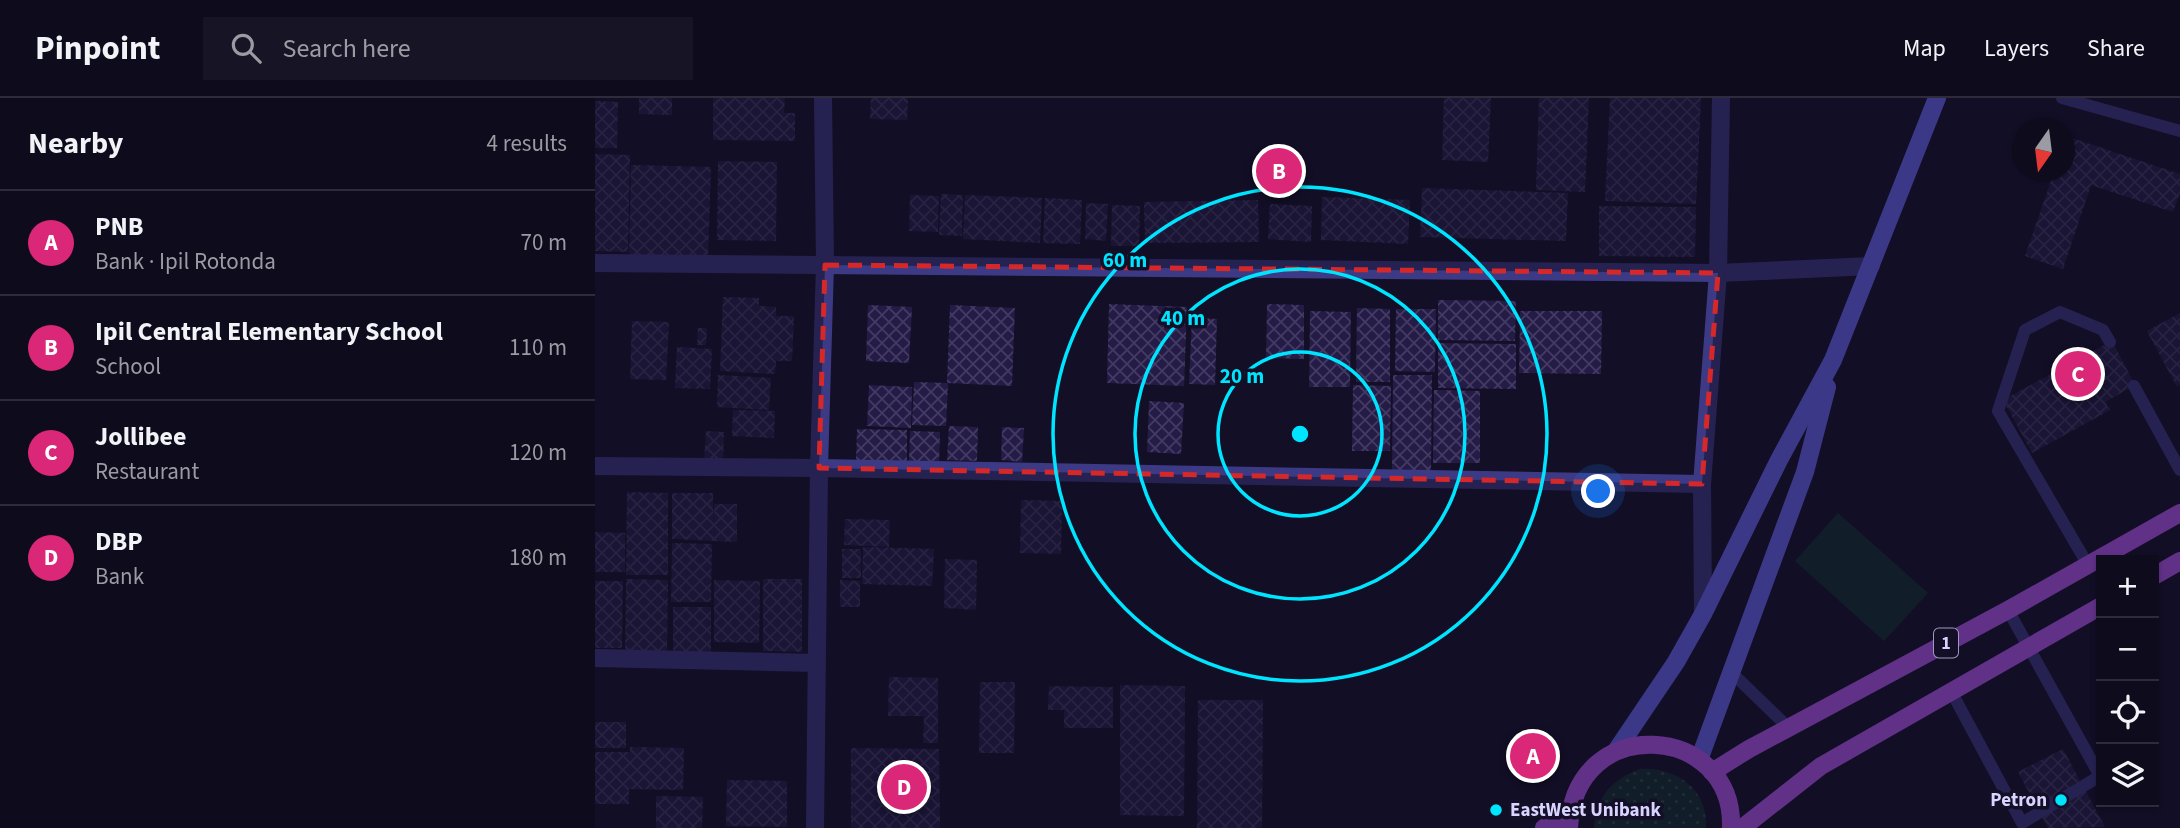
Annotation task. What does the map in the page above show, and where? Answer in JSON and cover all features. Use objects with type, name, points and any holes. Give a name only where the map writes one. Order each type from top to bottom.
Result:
[{"type":"main road","name":"1","points":[[1705,766],[1789,728],[2008,610],[2180,513]]},
{"type":"main road","points":[[2159,573],[2180,561]]},
{"type":"main road","name":"1","points":[[1742,828],[1821,766],[2096,609]]},
{"type":"main road","points":[[1543,828],[1570,820],[1581,783],[1590,771],[1616,751],[1632,746],[1658,745],[1684,751],[1705,766],[1721,786],[1728,802],[1731,828]]},
{"type":"street","points":[[815,828],[819,468],[825,265],[823,98]]},
{"type":"street","points":[[1703,614],[1702,484],[1718,273],[1721,98]]},
{"type":"street","points":[[1616,751],[1676,662],[1703,614],[1833,360],[1937,98]]},
{"type":"street","points":[[595,263],[1718,273],[1871,266]]},
{"type":"street","points":[[1705,766],[1731,673],[1805,472],[1833,360]]},
{"type":"street","points":[[595,466],[1702,484]]},
{"type":"street","points":[[595,657],[816,663]]},
{"type":"lane","points":[[2062,98],[2180,131]]},
{"type":"lane","points":[[2088,565],[1998,411],[2025,330],[2060,312],[2103,330],[2110,342]]},
{"type":"lane","points":[[2134,386],[2180,470]]},
{"type":"lane","points":[[1951,691],[2022,823],[2100,776],[2008,610]]},
{"type":"lane","points":[[1731,673],[1789,728]]},
{"type":"highlighted area","points":[[825,265],[1718,273],[1702,484],[819,468]]},
{"type":"green space","points":[[1838,513],[1928,593],[1884,641],[1795,561]]},
{"type":"green space","points":[[1640,769],[1666,772],[1687,783],[1702,802],[1706,828],[1594,828],[1598,808],[1607,791],[1621,778]]},
{"type":"building","points":[[639,98],[672,98],[672,115],[639,114]]},
{"type":"building","points":[[713,98],[785,98],[784,113],[795,113],[795,141],[713,140]]},
{"type":"building","points":[[871,98],[908,98],[907,120],[870,119]]},
{"type":"building","points":[[1444,98],[1491,98],[1488,162],[1442,160]]},
{"type":"building","points":[[1539,98],[1589,98],[1585,192],[1536,190]]},
{"type":"building","points":[[1610,98],[1701,98],[1696,204],[1605,201]]},
{"type":"building","points":[[595,101],[618,102],[617,148],[595,148]]},
{"type":"building","points":[[2075,139],[2180,174],[2180,193],[2173,212],[2091,185],[2063,269],[2025,256],[2051,182],[2075,182]]},
{"type":"building","points":[[595,154],[630,155],[628,252],[595,251]]},
{"type":"building","points":[[718,161],[777,162],[776,241],[717,240]]},
{"type":"building","points":[[631,165],[711,167],[708,258],[629,256]]},
{"type":"building","points":[[1422,188],[1568,193],[1566,241],[1420,237]]},
{"type":"building","points":[[941,194],[963,195],[962,236],[939,235]]},
{"type":"building","points":[[910,195],[939,196],[938,232],[909,231]]},
{"type":"building","points":[[965,195],[1042,198],[1040,243],[963,239]]},
{"type":"building","points":[[1322,197],[1410,200],[1408,244],[1321,240]]},
{"type":"building","points":[[1045,198],[1082,200],[1080,244],[1043,243]]},
{"type":"building","points":[[1258,200],[1259,242],[1145,243],[1144,202]]},
{"type":"building","points":[[1086,203],[1108,204],[1106,241],[1085,239]]},
{"type":"building","points":[[1270,204],[1312,206],[1311,242],[1268,239]]},
{"type":"building","points":[[1112,205],[1140,206],[1139,246],[1111,246]]},
{"type":"building","points":[[1599,206],[1696,207],[1695,257],[1599,256]]},
{"type":"building","points":[[723,297],[759,298],[759,306],[776,307],[776,316],[794,316],[792,361],[776,361],[775,374],[720,371]]},
{"type":"building","points":[[1438,300],[1516,301],[1515,341],[1438,340]]},
{"type":"building","points":[[1109,304],[1187,307],[1184,386],[1107,383]]},
{"type":"building","points":[[1267,304],[1304,305],[1304,359],[1266,358]]},
{"type":"building","points":[[868,305],[912,307],[909,363],[866,361]]},
{"type":"building","points":[[950,305],[1015,308],[1012,386],[947,383]]},
{"type":"building","points":[[1357,308],[1390,309],[1390,382],[1356,382]]},
{"type":"building","points":[[1396,309],[1436,309],[1435,372],[1395,371]]},
{"type":"building","points":[[1310,311],[1351,312],[1350,387],[1309,387]]},
{"type":"building","points":[[1520,311],[1602,311],[1601,374],[1519,373]]},
{"type":"building","points":[[2180,313],[2180,385],[2177,387],[2147,331]]},
{"type":"building","points":[[1192,317],[1217,319],[1215,385],[1189,384]]},
{"type":"building","points":[[632,321],[669,322],[666,380],[630,379]]},
{"type":"building","points":[[698,328],[707,328],[706,345],[697,345]]},
{"type":"building","points":[[2112,341],[2135,385],[2105,402],[2110,410],[2032,453],[2003,400]]},
{"type":"building","points":[[1438,343],[1516,344],[1516,389],[1438,388]]},
{"type":"building","points":[[677,347],[712,349],[710,389],[675,388]]},
{"type":"building","points":[[718,375],[771,378],[769,410],[717,407]]},
{"type":"building","points":[[1393,375],[1432,375],[1431,470],[1392,470]]},
{"type":"building","points":[[914,382],[948,383],[946,426],[912,425]]},
{"type":"building","points":[[869,385],[912,387],[911,428],[867,426]]},
{"type":"building","points":[[1353,385],[1391,386],[1390,451],[1352,451]]},
{"type":"building","points":[[1434,390],[1480,391],[1480,463],[1433,463]]},
{"type":"building","points":[[1149,401],[1184,403],[1181,454],[1147,452]]},
{"type":"building","points":[[733,410],[775,411],[774,438],[732,436]]},
{"type":"building","points":[[949,426],[978,427],[977,461],[947,460]]},
{"type":"building","points":[[1002,427],[1024,428],[1022,462],[1001,460]]},
{"type":"building","points":[[857,429],[907,430],[907,463],[856,461]]},
{"type":"building","points":[[706,431],[724,432],[723,463],[704,462]]},
{"type":"building","points":[[910,431],[940,432],[939,463],[909,461]]},
{"type":"building","points":[[627,492],[668,493],[668,575],[626,575]]},
{"type":"building","points":[[672,493],[713,493],[713,528],[714,504],[737,504],[737,542],[672,539]]},
{"type":"building","points":[[1021,500],[1062,501],[1061,554],[1020,553]]},
{"type":"building","points":[[845,519],[890,520],[889,547],[844,545]]},
{"type":"building","points":[[595,532],[625,533],[625,572],[595,572]]},
{"type":"building","points":[[672,543],[712,544],[711,602],[671,602]]},
{"type":"building","points":[[863,547],[934,549],[932,586],[862,584]]},
{"type":"building","points":[[842,549],[861,549],[861,578],[842,578]]},
{"type":"building","points":[[945,559],[977,560],[976,610],[944,608]]},
{"type":"building","points":[[626,579],[668,580],[667,653],[625,652]]},
{"type":"building","points":[[763,579],[802,579],[802,652],[763,651]]},
{"type":"building","points":[[714,580],[760,581],[759,643],[714,642]]},
{"type":"building","points":[[840,580],[860,581],[860,607],[840,607]]},
{"type":"building","points":[[595,581],[623,581],[622,648],[595,648]]},
{"type":"building","points":[[673,607],[711,607],[711,659],[673,659]]},
{"type":"building","points":[[889,677],[938,678],[938,743],[923,743],[924,716],[888,716]]},
{"type":"building","points":[[980,682],[1015,682],[1014,753],[979,753]]},
{"type":"building","points":[[1120,685],[1185,686],[1184,816],[1120,815]]},
{"type":"building","points":[[1049,686],[1113,687],[1113,728],[1064,728],[1064,710],[1048,710]]},
{"type":"building","points":[[1198,700],[1263,700],[1262,828],[1197,828]]},
{"type":"building","points":[[595,722],[626,722],[626,748],[595,748]]},
{"type":"building","points":[[630,747],[684,748],[683,790],[629,789],[629,804],[595,804],[595,752],[630,752]]},
{"type":"building","points":[[851,748],[939,749],[940,828],[851,828]]},
{"type":"building","name":"Petron","points":[[2063,749],[2105,827],[2048,828],[2018,772]]},
{"type":"building","points":[[727,780],[787,781],[787,827],[726,826]]},
{"type":"building","points":[[656,796],[703,797],[702,828],[656,828]]},
{"type":"place","name":"Ipil Central Elementary School","points":[[1279,171]]},
{"type":"place","name":"Jollibee","points":[[2078,374]]},
{"type":"place","name":"PNB","points":[[1533,756]]},
{"type":"place","name":"DBP","points":[[904,787]]},
{"type":"place","name":"Petron","points":[[2061,800]]},
{"type":"place","name":"EastWest Unibank","points":[[1496,810]]}]
